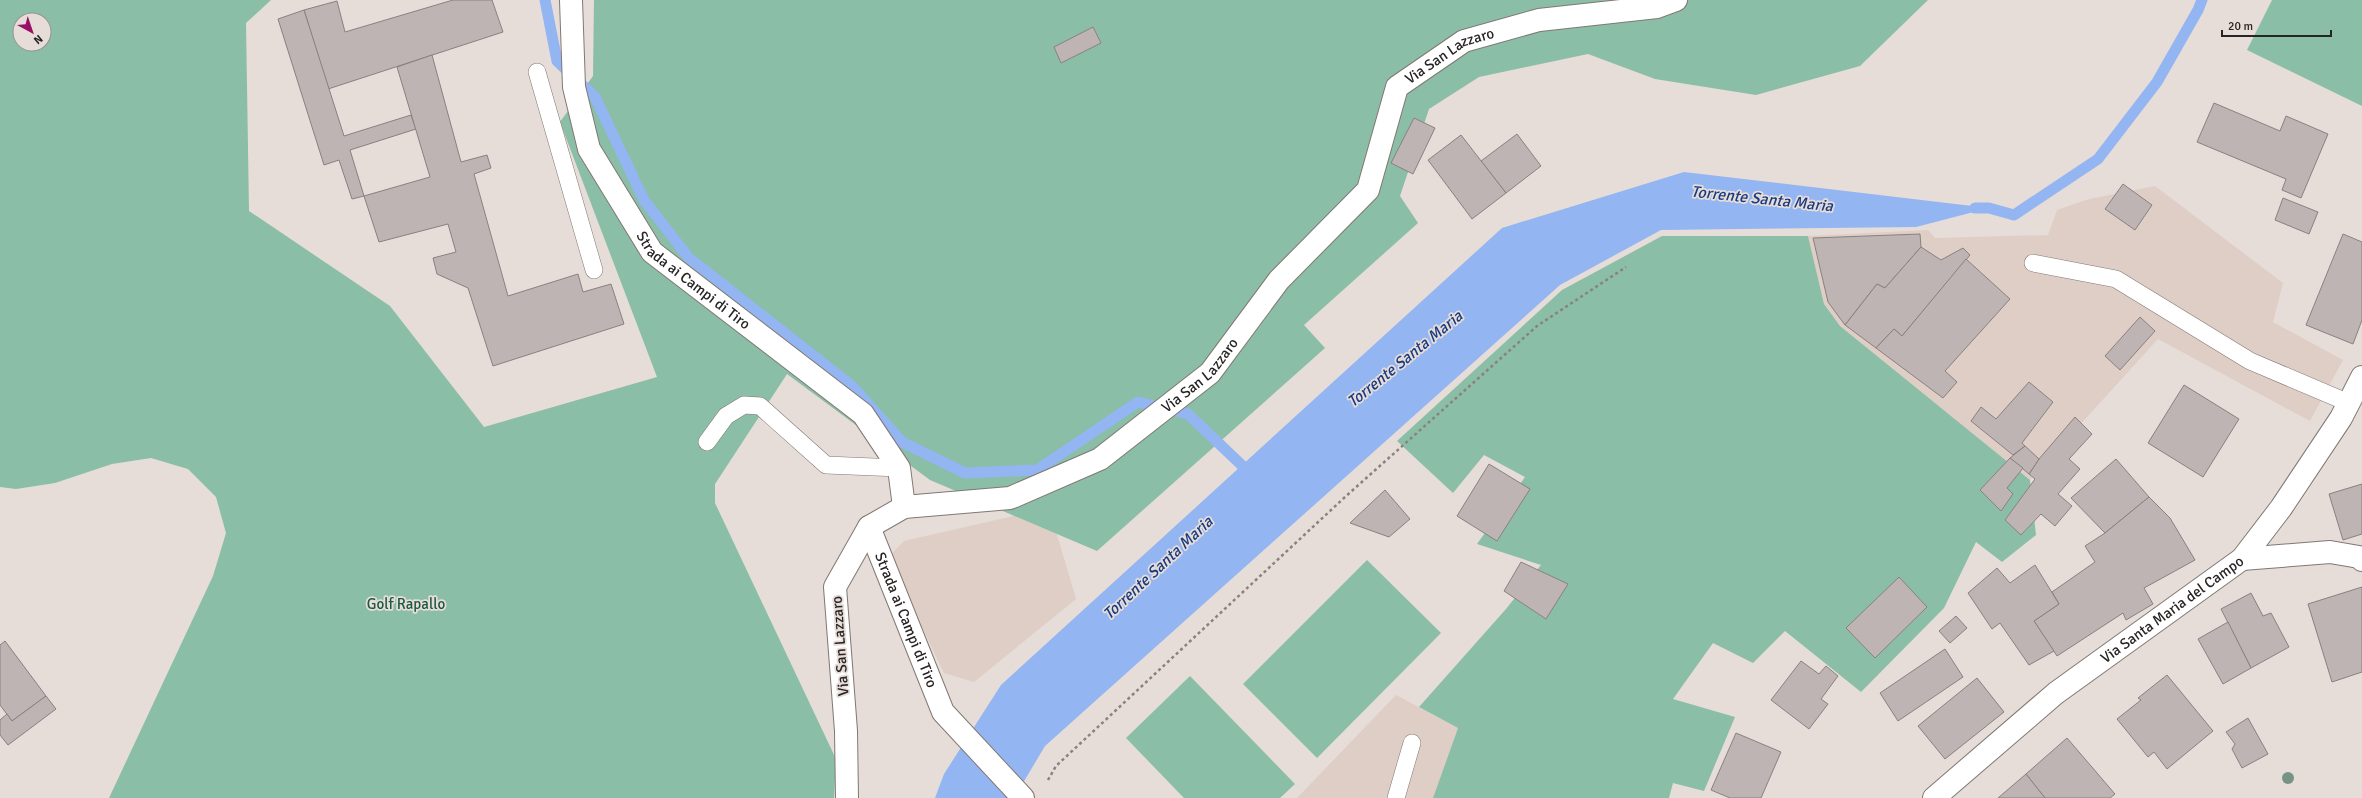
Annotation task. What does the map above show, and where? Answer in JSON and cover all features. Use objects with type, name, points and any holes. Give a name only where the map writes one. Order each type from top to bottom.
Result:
[{"type":"street","name":"Strada ai Campi di Tiro","points":[[571,0],[574,86],[589,149],[652,252],[862,414],[899,468],[904,507]]},
{"type":"street","name":"Via San Lazzaro","points":[[847,798],[846,731],[835,586],[869,527],[904,507],[1010,498],[1100,459],[1210,373],[1279,280],[1368,190],[1397,87],[1464,41],[1539,20],[1657,7],[1676,0]]},
{"type":"street","name":"Via Santa Maria del Campo","points":[[1934,798],[2056,693],[2242,559],[2281,508],[2341,418],[2354,398],[2362,377]]},
{"type":"street","name":"Strada ai Campi di Tiro","points":[[869,527],[943,712],[1023,798]]},
{"type":"street","points":[[2242,559],[2330,552],[2361,558]]},
{"type":"lane","points":[[537,72],[594,270]]},
{"type":"lane","points":[[2033,264],[2116,279],[2250,361],[2354,398]]},
{"type":"lane","points":[[707,442],[726,416],[744,405],[760,406],[826,465],[899,468]]},
{"type":"lane","points":[[1396,798],[1412,743]]},
{"type":"path","points":[[1045,785],[1056,766],[1356,486],[1537,326],[1626,267]]},
{"type":"shaded area","points":[[2155,186],[2283,283],[2273,322],[2343,360],[2310,421],[2158,339],[2030,480],[1840,326],[1824,304],[1808,236],[1928,230],[1935,238],[2048,235],[2057,210],[2089,199]]},
{"type":"shaded area","points":[[1036,511],[1056,531],[1076,599],[974,682],[944,673],[893,567],[893,552],[904,541]]},
{"type":"shaded area","points":[[1396,695],[1458,728],[1433,798],[1297,798]]},
{"type":"green space","name":"Golf Rapallo","points":[[0,0],[271,0],[246,23],[249,211],[390,306],[484,427],[657,377],[560,122],[593,76],[594,0],[1928,0],[1860,66],[1756,95],[1655,79],[1588,54],[1479,77],[1429,109],[1400,196],[1418,223],[1304,325],[1325,348],[1097,551],[930,480],[787,374],[715,484],[715,503],[836,759],[834,798],[109,798],[213,576],[226,533],[216,497],[188,469],[151,458],[112,464],[55,483],[16,489],[0,487]]},
{"type":"green space","points":[[2272,0],[2362,0],[2362,106],[2247,50]]},
{"type":"green space","points":[[1662,236],[1808,236],[1824,304],[1840,326],[2030,480],[2036,535],[2002,562],[1976,542],[1944,608],[1861,692],[1785,631],[1753,663],[1713,643],[1673,699],[1735,717],[1704,791],[1673,783],[1669,798],[1433,798],[1458,728],[1419,707],[1506,609],[1541,565],[1477,544],[1525,477],[1484,455],[1453,493],[1397,441],[1562,290]]},
{"type":"green space","points":[[1367,560],[1441,633],[1317,758],[1243,684]]},
{"type":"green space","points":[[1190,676],[1295,784],[1280,798],[1184,798],[1126,738]]},
{"type":"water","name":"Torrente Santa Maria","points":[[1684,172],[1989,208],[1916,227],[1661,230],[1560,285],[1045,746],[1014,798],[935,798],[944,774],[1001,685],[1502,228]]},
{"type":"building","points":[[453,0],[492,0],[503,32],[328,89],[304,10],[337,1],[345,32]]},
{"type":"building","points":[[304,10],[344,136],[411,115],[416,129],[350,150],[364,196],[352,199],[339,160],[324,165],[278,19]]},
{"type":"building","points":[[1093,27],[1101,43],[1061,63],[1054,47]]},
{"type":"building","points":[[432,55],[461,162],[487,155],[491,168],[474,174],[508,296],[578,274],[583,292],[611,284],[624,324],[493,366],[468,288],[437,274],[433,258],[456,252],[448,224],[379,242],[364,196],[430,177],[397,67]]},
{"type":"building","points":[[2214,103],[2280,131],[2286,116],[2328,134],[2301,198],[2282,190],[2286,179],[2197,142]]},
{"type":"building","points":[[1414,118],[1435,128],[1413,174],[1391,163]]},
{"type":"building","points":[[1517,134],[1541,166],[1506,193],[1481,161]]},
{"type":"building","points":[[1461,135],[1506,193],[1472,219],[1428,160]]},
{"type":"building","points":[[2123,184],[2152,205],[2135,230],[2105,209]]},
{"type":"building","points":[[2283,198],[2318,212],[2309,234],[2275,220]]},
{"type":"building","points":[[1920,234],[1921,247],[1885,288],[1877,284],[1845,325],[1828,302],[1813,238]]},
{"type":"building","points":[[2343,234],[2362,242],[2362,320],[2353,344],[2306,325]]},
{"type":"building","points":[[1921,247],[1941,260],[1963,248],[1970,255],[1902,336],[1894,329],[1876,348],[1845,325],[1877,284],[1885,288]]},
{"type":"building","points":[[1966,259],[2010,299],[1945,371],[1957,382],[1943,398],[1876,348],[1894,329],[1902,336]]},
{"type":"building","points":[[2140,317],[2155,331],[2120,370],[2105,356]]},
{"type":"building","points":[[2029,382],[2053,402],[2022,443],[2025,446],[2013,455],[1971,421],[1981,407],[1996,419]]},
{"type":"building","points":[[2184,385],[2239,419],[2203,477],[2148,443]]},
{"type":"building","points":[[2075,417],[2092,434],[2069,459],[2080,469],[2058,494],[2072,506],[2055,526],[2041,514],[2021,535],[2005,520],[2035,479],[2029,474],[2039,459]]},
{"type":"building","points":[[2025,446],[2039,459],[2029,474],[2010,458]]},
{"type":"building","points":[[2010,458],[2023,468],[2007,488],[2013,494],[2001,511],[1980,490]]},
{"type":"building","points":[[2116,459],[2149,497],[2105,533],[2071,498]]},
{"type":"building","points":[[1489,464],[1530,489],[1497,541],[1457,516]]},
{"type":"building","points":[[2362,484],[2362,534],[2343,540],[2329,494]]},
{"type":"building","points":[[1385,490],[1410,519],[1389,537],[1350,523]]},
{"type":"building","points":[[2149,497],[2170,518],[2195,560],[2144,588],[2153,604],[2126,620],[2123,613],[2057,656],[2034,621],[2059,604],[2052,592],[2095,562],[2085,546],[2105,533]]},
{"type":"building","points":[[1521,562],[1568,584],[1546,619],[1504,591]]},
{"type":"building","points":[[2035,565],[2059,604],[2034,621],[2054,651],[2029,665],[2000,623],[1992,629],[1968,593],[1997,568],[2010,583]]},
{"type":"building","points":[[1899,577],[1927,607],[1875,658],[1846,628]]},
{"type":"building","points":[[2362,587],[2362,672],[2332,682],[2308,604]]},
{"type":"building","points":[[2251,593],[2263,616],[2271,613],[2289,647],[2251,668],[2221,609]]},
{"type":"building","points":[[1956,616],[1967,628],[1950,643],[1939,631]]},
{"type":"building","points":[[2228,622],[2251,668],[2223,684],[2198,639]]},
{"type":"building","points":[[5,641],[46,696],[12,721],[0,705],[0,645]]},
{"type":"building","points":[[1945,649],[1963,677],[1898,721],[1880,693]]},
{"type":"building","points":[[1801,661],[1819,674],[1826,666],[1838,676],[1821,699],[1828,704],[1809,729],[1771,700]]},
{"type":"building","points":[[2167,675],[2213,731],[2167,769],[2154,752],[2148,757],[2117,719],[2141,700],[2138,698]]},
{"type":"building","points":[[1977,678],[2004,712],[1945,759],[1918,726]]},
{"type":"building","points":[[46,696],[56,709],[8,745],[0,735],[0,720],[7,714],[12,721]]},
{"type":"building","points":[[2248,718],[2268,754],[2242,768],[2232,749],[2235,744],[2226,732]]},
{"type":"building","points":[[1736,733],[1781,752],[1761,798],[1730,798],[1711,790]]},
{"type":"building","points":[[2067,738],[2115,794],[2110,798],[2045,798],[2026,774]]},
{"type":"building","points":[[2026,774],[2045,798],[1998,798]]},
{"type":"waterway","points":[[545,0],[557,61],[595,97],[644,200],[689,258],[852,386],[902,442],[965,473],[1037,470],[1138,402],[1188,414],[1252,475]]},
{"type":"waterway","points":[[1975,208],[1989,208],[2014,215],[2098,159],[2157,82],[2198,10],[2202,0]]}]
